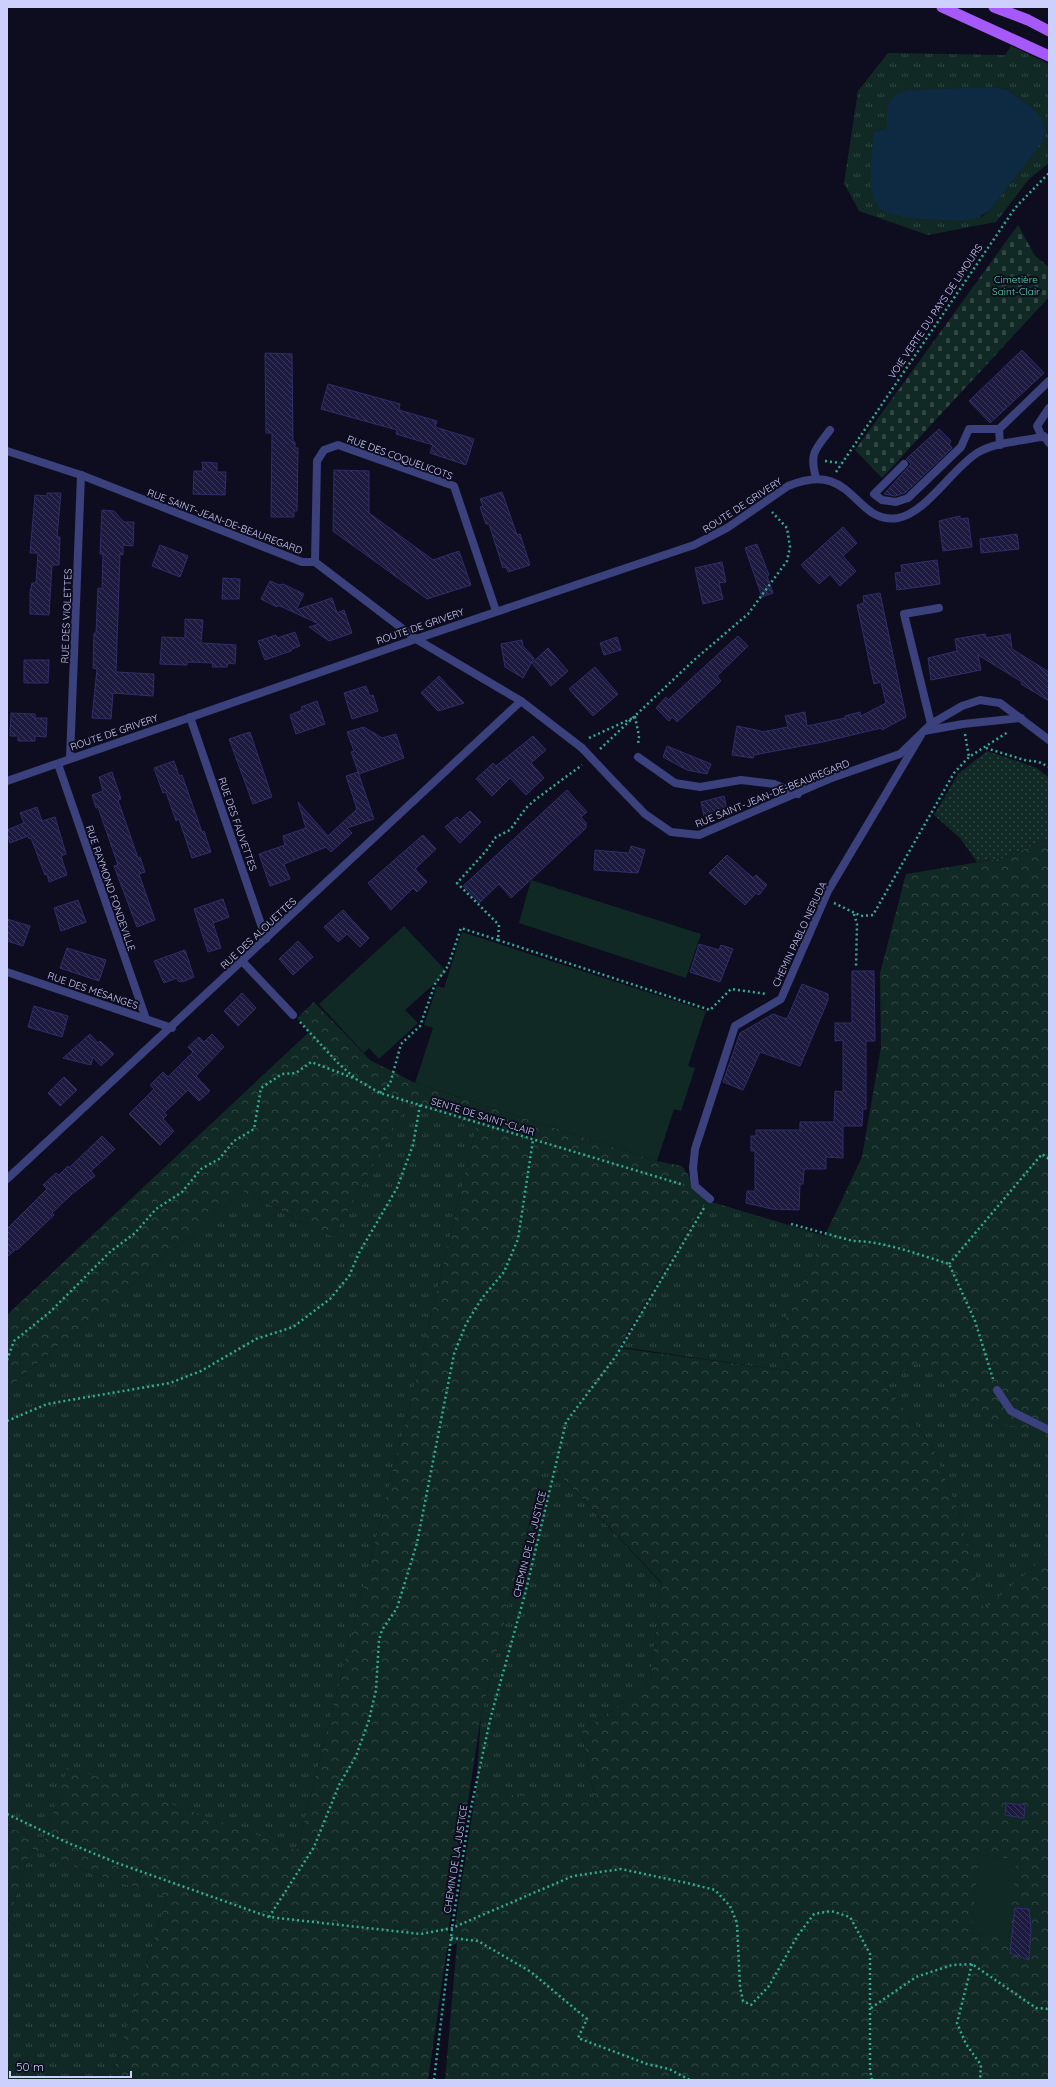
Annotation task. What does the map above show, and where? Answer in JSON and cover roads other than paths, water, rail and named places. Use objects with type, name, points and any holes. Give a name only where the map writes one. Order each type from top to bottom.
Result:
[{"type":"main road","points":[[942,7],[1049,56]]},
{"type":"main road","points":[[994,7],[1028,20],[1049,31]]},
{"type":"street","points":[[904,464],[874,494],[882,500],[896,502],[908,498],[961,447],[969,429],[999,429],[1049,381]]},
{"type":"street","points":[[1042,437],[1037,426],[1049,408]]},
{"type":"street","points":[[999,429],[1000,445],[1044,436],[1049,443]]},
{"type":"street","points":[[816,478],[811,462],[815,450],[830,430]]},
{"type":"street","name":"RUE DES COQUELICOTS","points":[[315,562],[317,461],[324,450],[338,445],[454,486],[496,611]]},
{"type":"street","name":"ROUTE DE GRIVERY","points":[[7,781],[416,638],[703,542],[727,528],[788,486],[801,481],[816,478],[831,481],[845,489],[871,512],[887,518],[903,517],[916,510],[976,453],[1000,445]]},
{"type":"street","name":"RUE SAINT-JEAN-DE-BEAUREGARD","points":[[7,451],[81,475],[302,562],[315,562],[416,638],[522,701],[580,747],[645,814],[671,832],[699,835],[798,794],[830,779],[900,754],[931,724],[962,706],[980,700],[1000,703],[1049,740]]},
{"type":"street","name":"RUE DES VIOLETTES","points":[[70,758],[81,475]]},
{"type":"street","points":[[931,724],[904,614],[939,608]]},
{"type":"street","name":"RUE DES ALOUETTES","points":[[7,1179],[172,1028],[522,701]]},
{"type":"street","name":"RUE DES FAUVETTES","points":[[190,717],[266,939]]},
{"type":"street","points":[[923,733],[963,724],[1023,719]]},
{"type":"street","name":"CHEMIN PABLO NERUDA","points":[[710,1199],[695,1186],[693,1168],[695,1149],[735,1026],[780,999],[825,899],[923,733]]},
{"type":"street","points":[[638,757],[675,783],[700,787],[741,780],[774,784],[798,794]]},
{"type":"street","name":"RUE RAYMOND FONDEVILLE","points":[[58,764],[146,1019]]},
{"type":"street","points":[[242,961],[293,1015]]},
{"type":"street","name":"RUE DES MÉSANGES","points":[[7,972],[172,1028]]},
{"type":"street","points":[[997,1390],[1011,1411],[1049,1430]]},
{"type":"water","points":[[995,87],[1008,90],[1031,107],[1041,118],[1046,130],[1043,141],[989,211],[970,220],[943,220],[890,214],[878,207],[871,187],[874,131],[887,129],[887,108],[891,99],[909,90]]},
{"type":"park label","name":"Cimetière Saint-Clair","points":[[1016,284]]}]
